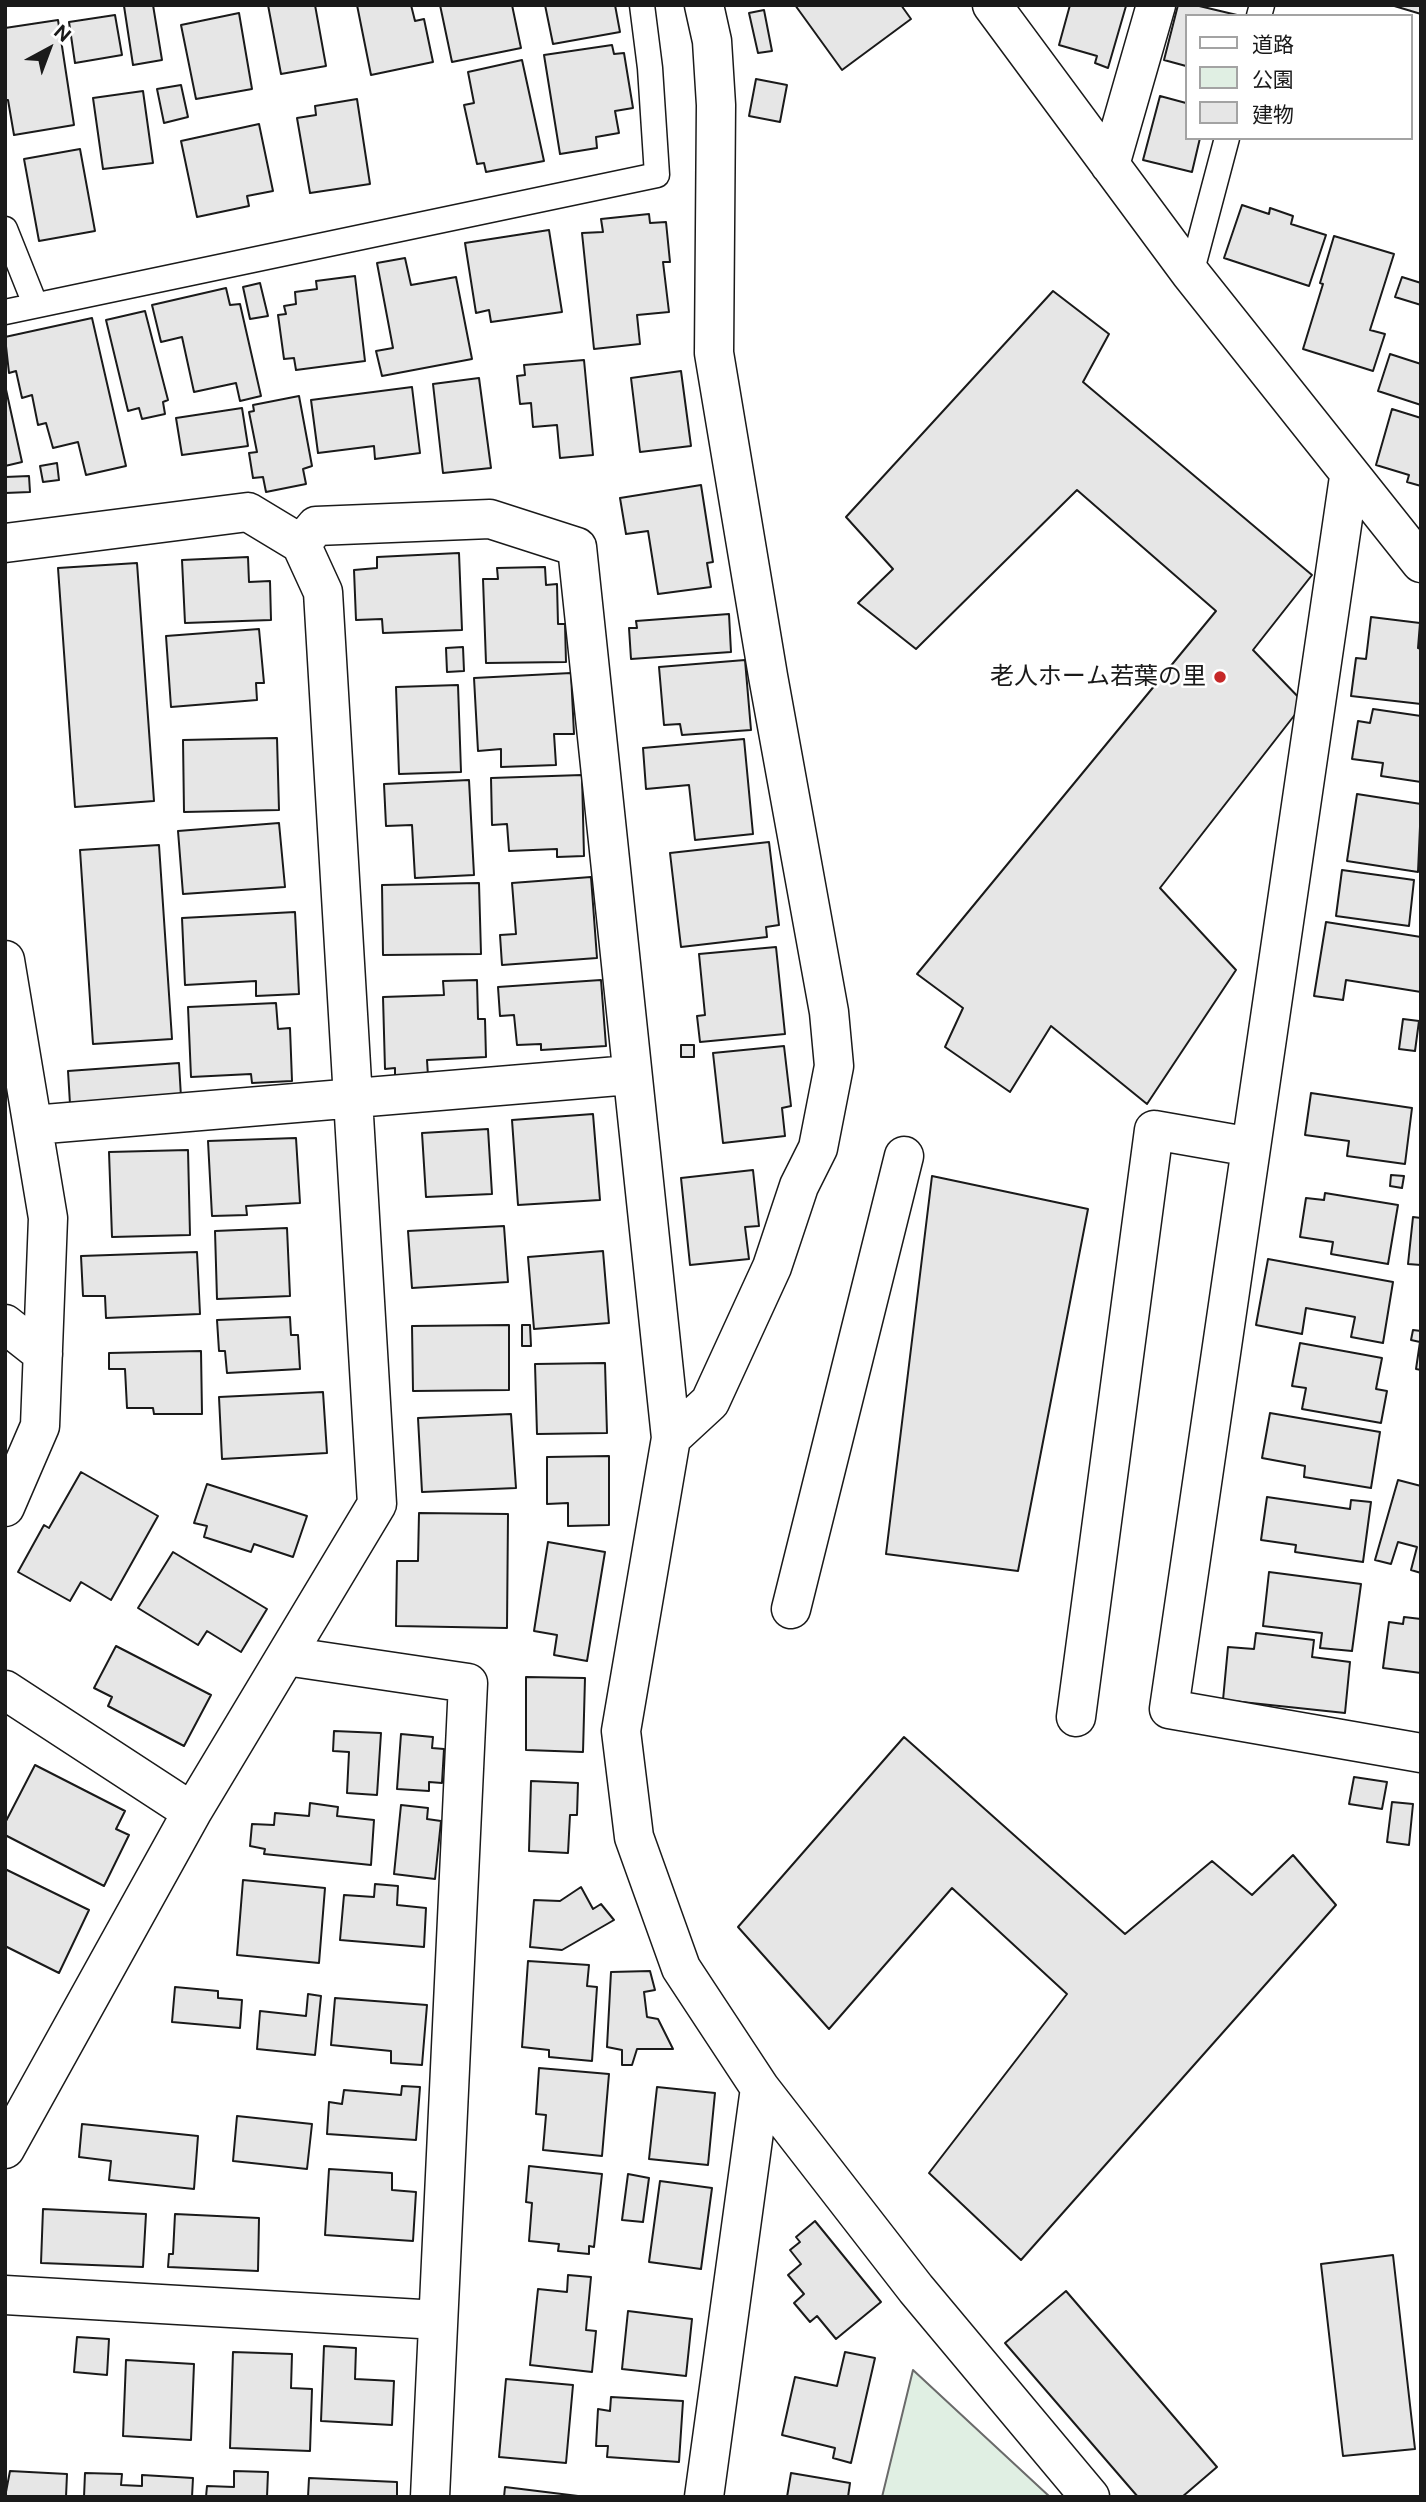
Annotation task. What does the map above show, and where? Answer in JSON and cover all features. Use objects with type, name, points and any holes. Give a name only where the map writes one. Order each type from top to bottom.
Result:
[{"type":"street","points":[[671,1438],[710,1402],[772,1267],[799,1186],[818,1148],[834,1066],[829,1012],[768,676],[715,353],[716,105],[712,41],[704,5]]},
{"type":"street","points":[[992,5],[1191,274],[1349,477],[1421,563]]},
{"type":"street","points":[[1110,165],[1156,5]]},
{"type":"street","points":[[1349,477],[1169,1709],[1421,1753]]},
{"type":"street","points":[[5,543],[247,512],[301,544],[323,592],[377,1504],[192,1812],[5,2149]]},
{"type":"street","points":[[301,544],[316,526],[491,519],[577,547],[671,1438],[621,1731],[634,1838],[681,1968],[760,2088],[916,2289],[1090,2497]]},
{"type":"street","points":[[5,960],[48,1218],[40,1426],[5,1507]]},
{"type":"street","points":[[33,1125],[631,1074]]},
{"type":"street","points":[[1076,1717],[1154,1130],[1251,1147]]},
{"type":"street","points":[[791,1609],[904,1156]]},
{"type":"street","points":[[5,1325],[43,1354]]},
{"type":"street","points":[[286,1656],[467,1683],[430,2497]]},
{"type":"street","points":[[5,1690],[192,1812]]},
{"type":"street","points":[[704,2497],[760,2088]]},
{"type":"street","points":[[5,2295],[438,2320]]},
{"type":"lane","points":[[5,312],[656,176],[650,68],[642,5]]},
{"type":"lane","points":[[1191,274],[1226,140]]},
{"type":"lane","points":[[5,229],[35,304]]},
{"type":"green space","points":[[913,2370],[1050,2497],[882,2497]]},
{"type":"building","points":[[153,5],[162,60],[133,65],[124,6]]},
{"type":"building","points":[[268,5],[315,5],[326,66],[281,74]]},
{"type":"building","points":[[357,5],[411,5],[415,21],[424,19],[433,62],[371,75]]},
{"type":"building","points":[[440,5],[512,5],[521,48],[452,62]]},
{"type":"building","points":[[545,5],[615,5],[620,32],[553,44]]},
{"type":"building","points":[[795,5],[901,5],[911,19],[842,70]]},
{"type":"building","points":[[1070,5],[1126,6],[1108,68],[1095,63],[1097,56],[1059,45]]},
{"type":"building","points":[[1178,5],[1195,5],[1233,14],[1184,14],[1184,65],[1164,60]]},
{"type":"building","points":[[1391,5],[1421,5],[1421,14]]},
{"type":"building","points":[[764,10],[772,51],[758,53],[749,13]]},
{"type":"building","points":[[239,13],[252,89],[196,99],[181,25]]},
{"type":"building","points":[[115,15],[122,55],[75,63],[69,22]]},
{"type":"building","points":[[58,20],[74,125],[14,135],[8,100],[5,100],[5,28]]},
{"type":"building","points":[[612,45],[614,54],[624,53],[633,108],[615,111],[619,133],[596,137],[597,148],[560,154],[544,55]]},
{"type":"building","points":[[522,60],[544,161],[486,172],[484,163],[477,164],[464,105],[474,103],[468,72]]},
{"type":"building","points":[[756,79],[787,85],[780,122],[749,116]]},
{"type":"building","points":[[181,85],[188,117],[164,123],[157,89]]},
{"type":"building","points":[[143,91],[153,163],[103,169],[93,98]]},
{"type":"building","points":[[1160,96],[1184,102],[1184,140],[1200,140],[1192,172],[1143,160]]},
{"type":"building","points":[[357,99],[370,184],[310,193],[297,118],[316,115],[315,106]]},
{"type":"building","points":[[259,124],[273,191],[247,196],[249,206],[197,217],[181,141]]},
{"type":"building","points":[[80,149],[95,231],[39,241],[24,159]]},
{"type":"building","points":[[1242,205],[1269,214],[1270,208],[1293,216],[1291,224],[1326,235],[1309,286],[1224,258]]},
{"type":"building","points":[[649,214],[650,223],[666,222],[670,262],[663,262],[669,312],[637,315],[640,344],[594,349],[582,233],[603,232],[601,219]]},
{"type":"building","points":[[549,230],[562,312],[491,322],[489,310],[476,313],[465,243]]},
{"type":"building","points":[[1334,236],[1394,254],[1370,330],[1385,334],[1373,371],[1303,349]]},
{"type":"building","points":[[405,258],[411,285],[456,277],[472,359],[382,376],[376,351],[393,348],[377,263]]},
{"type":"building","points":[[355,276],[365,361],[296,370],[294,358],[284,359],[278,315],[286,314],[284,306],[296,304],[295,292],[317,289],[316,281]]},
{"type":"building","points":[[1402,277],[1421,283],[1421,305],[1395,297]]},
{"type":"building","points":[[260,283],[268,316],[250,319],[243,287]]},
{"type":"building","points":[[226,288],[230,305],[240,304],[261,396],[240,401],[236,383],[194,392],[182,337],[161,342],[152,305]]},
{"type":"building","name":"老人ホーム若葉の里","points":[[1053,291],[1109,334],[1083,382],[1312,575],[1253,650],[1304,703],[1160,888],[1236,970],[1147,1104],[1051,1026],[1010,1092],[945,1047],[963,1008],[917,974],[1216,611],[1077,490],[916,649],[858,603],[893,569],[846,517]]},
{"type":"building","points":[[145,311],[168,400],[163,402],[165,414],[142,419],[139,408],[128,411],[106,320]]},
{"type":"building","points":[[92,318],[126,466],[86,475],[78,442],[53,448],[46,423],[38,425],[32,395],[22,398],[16,371],[9,373],[5,337]]},
{"type":"building","points":[[1390,354],[1421,364],[1421,405],[1378,391]]},
{"type":"building","points":[[584,360],[593,455],[560,458],[557,425],[533,427],[531,403],[520,404],[517,376],[525,375],[524,365]]},
{"type":"building","points":[[681,371],[691,446],[640,452],[631,378]]},
{"type":"building","points":[[479,378],[491,468],[443,473],[433,384]]},
{"type":"building","points":[[5,385],[22,462],[5,466]]},
{"type":"building","points":[[412,387],[420,453],[375,459],[374,446],[318,453],[311,400]]},
{"type":"building","points":[[299,396],[312,466],[303,469],[306,484],[266,492],[263,477],[253,478],[249,453],[257,452],[249,412],[254,411],[253,405]]},
{"type":"building","points":[[242,408],[248,446],[182,455],[176,418]]},
{"type":"building","points":[[1392,409],[1421,418],[1421,486],[1407,482],[1409,475],[1376,465]]},
{"type":"building","points":[[57,463],[59,480],[43,482],[40,466]]},
{"type":"building","points":[[29,476],[30,492],[5,493],[5,477]]},
{"type":"building","points":[[701,485],[713,562],[707,563],[711,587],[658,594],[648,531],[626,534],[620,498]]},
{"type":"building","points":[[459,553],[462,630],[383,633],[382,619],[356,620],[354,570],[377,568],[377,557]]},
{"type":"building","points":[[248,557],[249,582],[270,581],[271,620],[185,623],[182,560]]},
{"type":"building","points":[[137,563],[154,801],[75,807],[58,568]]},
{"type":"building","points":[[545,567],[546,585],[557,584],[558,624],[565,624],[566,662],[486,663],[483,579],[498,579],[497,568]]},
{"type":"building","points":[[729,614],[731,652],[631,659],[629,628],[637,628],[636,621]]},
{"type":"building","points":[[1371,617],[1420,623],[1418,648],[1421,649],[1421,704],[1351,696],[1356,658],[1366,659]]},
{"type":"building","points":[[259,629],[264,683],[256,683],[257,700],[171,707],[166,636]]},
{"type":"building","points":[[463,647],[464,671],[447,672],[446,648]]},
{"type":"building","points":[[745,660],[751,730],[682,735],[680,724],[664,725],[659,667]]},
{"type":"building","points":[[571,673],[574,734],[554,734],[556,765],[501,767],[501,749],[478,751],[474,678]]},
{"type":"building","points":[[458,685],[461,772],[399,774],[396,687]]},
{"type":"building","points":[[1373,709],[1421,716],[1421,782],[1381,776],[1383,763],[1352,759],[1358,721],[1370,723]]},
{"type":"building","points":[[277,738],[279,810],[184,812],[183,740]]},
{"type":"building","points":[[744,739],[753,834],[695,840],[689,785],[646,789],[643,748]]},
{"type":"building","points":[[582,775],[584,856],[557,857],[557,849],[509,851],[507,824],[492,825],[491,778]]},
{"type":"building","points":[[469,780],[474,875],[415,878],[412,825],[386,826],[384,784]]},
{"type":"building","points":[[1357,794],[1421,804],[1418,872],[1347,861]]},
{"type":"building","points":[[279,823],[285,887],[183,894],[178,831]]},
{"type":"building","points":[[769,842],[779,925],[766,927],[767,937],[681,947],[670,853]]},
{"type":"building","points":[[159,845],[172,1039],[93,1044],[80,850]]},
{"type":"building","points":[[1342,870],[1414,880],[1409,926],[1336,916]]},
{"type":"building","points":[[591,877],[597,958],[502,965],[500,935],[516,934],[512,883]]},
{"type":"building","points":[[479,883],[481,954],[383,955],[382,885]]},
{"type":"building","points":[[295,912],[299,994],[256,996],[256,981],[185,985],[182,918]]},
{"type":"building","points":[[1326,922],[1421,937],[1421,992],[1346,980],[1343,1000],[1314,996]]},
{"type":"building","points":[[776,947],[785,1034],[700,1042],[697,1016],[705,1015],[699,954]]},
{"type":"building","points":[[477,980],[478,1019],[485,1019],[486,1057],[427,1060],[428,1076],[395,1077],[395,1068],[385,1069],[383,997],[444,995],[443,981]]},
{"type":"building","points":[[601,980],[606,1046],[541,1050],[541,1044],[517,1045],[514,1015],[500,1016],[498,987]]},
{"type":"building","points":[[276,1003],[278,1029],[290,1028],[292,1081],[252,1083],[251,1074],[191,1077],[188,1007]]},
{"type":"building","points":[[1403,1019],[1419,1021],[1415,1051],[1399,1049]]},
{"type":"building","points":[[681,1045],[694,1045],[694,1057],[681,1057]]},
{"type":"building","points":[[784,1046],[791,1106],[782,1108],[785,1136],[723,1143],[713,1053]]},
{"type":"building","points":[[179,1063],[181,1097],[70,1104],[68,1071]]},
{"type":"building","points":[[1311,1093],[1412,1108],[1405,1164],[1347,1156],[1349,1141],[1305,1135]]},
{"type":"building","points":[[593,1114],[600,1200],[518,1205],[512,1120]]},
{"type":"building","points":[[488,1129],[492,1194],[426,1197],[422,1133]]},
{"type":"building","points":[[296,1138],[300,1203],[246,1206],[247,1215],[212,1216],[208,1141]]},
{"type":"building","points":[[188,1150],[190,1235],[112,1237],[109,1152]]},
{"type":"building","points":[[753,1170],[759,1226],[745,1227],[749,1259],[690,1265],[681,1178]]},
{"type":"building","points":[[1391,1175],[1404,1176],[1402,1188],[1390,1186]]},
{"type":"building","points":[[932,1176],[1088,1209],[1018,1571],[886,1554]]},
{"type":"building","points":[[1325,1193],[1398,1205],[1388,1264],[1331,1254],[1333,1242],[1300,1237],[1306,1198],[1324,1200]]},
{"type":"building","points":[[1413,1217],[1421,1218],[1421,1265],[1408,1264]]},
{"type":"building","points":[[504,1226],[508,1282],[412,1288],[408,1231]]},
{"type":"building","points":[[287,1228],[290,1296],[217,1299],[215,1231]]},
{"type":"building","points":[[603,1251],[609,1323],[534,1329],[528,1257]]},
{"type":"building","points":[[197,1252],[200,1314],[106,1318],[105,1296],[83,1296],[81,1256]]},
{"type":"building","points":[[1268,1259],[1393,1282],[1383,1343],[1351,1337],[1355,1317],[1306,1308],[1302,1334],[1256,1325]]},
{"type":"building","points":[[290,1317],[291,1335],[298,1335],[300,1369],[227,1373],[225,1351],[219,1351],[217,1320]]},
{"type":"building","points":[[509,1325],[509,1390],[413,1391],[412,1326]]},
{"type":"building","points":[[522,1325],[530,1325],[531,1346],[522,1346]]},
{"type":"building","points":[[1413,1330],[1421,1331],[1421,1370],[1416,1369],[1420,1342],[1411,1340]]},
{"type":"building","points":[[1300,1343],[1382,1358],[1376,1389],[1387,1391],[1381,1423],[1302,1409],[1306,1388],[1292,1386]]},
{"type":"building","points":[[201,1351],[202,1414],[154,1414],[153,1408],[127,1408],[125,1369],[109,1369],[109,1353]]},
{"type":"building","points":[[605,1363],[607,1433],[537,1434],[535,1364]]},
{"type":"building","points":[[323,1392],[327,1453],[222,1459],[219,1397]]},
{"type":"building","points":[[1270,1413],[1380,1432],[1371,1488],[1304,1477],[1305,1466],[1262,1458]]},
{"type":"building","points":[[511,1414],[516,1488],[422,1492],[418,1418]]},
{"type":"building","points":[[609,1456],[609,1525],[568,1526],[568,1503],[547,1504],[547,1457]]},
{"type":"building","points":[[81,1472],[158,1516],[111,1600],[81,1582],[70,1601],[18,1572],[44,1525],[49,1528]]},
{"type":"building","points":[[1398,1480],[1421,1486],[1421,1573],[1411,1570],[1417,1547],[1398,1542],[1391,1564],[1375,1560]]},
{"type":"building","points":[[207,1484],[307,1516],[293,1557],[254,1544],[251,1552],[204,1537],[207,1526],[194,1523]]},
{"type":"building","points":[[1267,1497],[1350,1509],[1351,1500],[1371,1502],[1363,1562],[1295,1552],[1296,1545],[1261,1540]]},
{"type":"building","points":[[419,1513],[508,1514],[507,1628],[396,1626],[397,1561],[418,1561]]},
{"type":"building","points":[[548,1542],[605,1552],[587,1661],[554,1655],[557,1635],[534,1631]]},
{"type":"building","points":[[173,1552],[267,1609],[241,1652],[207,1631],[198,1645],[138,1608]]},
{"type":"building","points":[[1269,1572],[1361,1584],[1352,1651],[1320,1648],[1322,1633],[1263,1626]]},
{"type":"building","points":[[1404,1617],[1421,1619],[1421,1673],[1383,1668],[1389,1622],[1403,1624]]},
{"type":"building","points":[[1256,1633],[1314,1640],[1312,1657],[1350,1662],[1345,1713],[1223,1700],[1228,1647],[1254,1649]]},
{"type":"building","points":[[116,1646],[211,1695],[184,1746],[108,1706],[112,1697],[94,1688]]},
{"type":"building","points":[[526,1677],[585,1678],[583,1752],[526,1750]]},
{"type":"building","points":[[334,1731],[381,1733],[377,1795],[347,1793],[349,1752],[333,1751]]},
{"type":"building","points":[[401,1734],[433,1737],[432,1748],[444,1749],[442,1783],[429,1782],[429,1791],[397,1789]]},
{"type":"building","points":[[904,1737],[1125,1934],[1212,1861],[1252,1895],[1293,1855],[1336,1905],[1021,2260],[929,2173],[1067,1994],[952,1888],[829,2029],[738,1927]]},
{"type":"building","points":[[35,1765],[125,1811],[116,1829],[129,1835],[104,1886],[5,1835],[5,1823]]},
{"type":"building","points":[[1354,1777],[1387,1782],[1382,1809],[1349,1804]]},
{"type":"building","points":[[531,1781],[578,1783],[577,1815],[570,1815],[568,1853],[529,1851]]},
{"type":"building","points":[[1392,1802],[1413,1804],[1409,1845],[1387,1842]]},
{"type":"building","points":[[310,1803],[338,1807],[337,1816],[374,1820],[371,1865],[264,1854],[265,1849],[250,1846],[252,1824],[274,1825],[275,1813],[309,1816]]},
{"type":"building","points":[[401,1805],[428,1808],[427,1819],[441,1821],[435,1879],[394,1874]]},
{"type":"building","points":[[5,1869],[89,1910],[59,1973],[5,1946]]},
{"type":"building","points":[[243,1880],[325,1888],[319,1963],[237,1955]]},
{"type":"building","points":[[375,1884],[398,1886],[397,1905],[426,1908],[424,1947],[340,1940],[344,1895],[374,1897]]},
{"type":"building","points":[[581,1887],[593,1909],[601,1904],[614,1920],[562,1950],[530,1947],[534,1900],[560,1901]]},
{"type":"building","points":[[528,1961],[589,1965],[587,1986],[597,1987],[592,2061],[549,2057],[549,2050],[522,2047]]},
{"type":"building","points":[[650,1971],[655,1990],[644,1992],[647,2017],[658,2019],[673,2049],[637,2049],[632,2065],[622,2065],[622,2050],[607,2047],[611,1972]]},
{"type":"building","points":[[175,1987],[218,1991],[218,1998],[242,2000],[240,2028],[172,2022]]},
{"type":"building","points":[[308,1994],[321,1996],[315,2055],[257,2049],[260,2011],[306,2016]]},
{"type":"building","points":[[335,1998],[427,2005],[422,2065],[391,2063],[391,2051],[331,2045]]},
{"type":"building","points":[[539,2068],[609,2074],[602,2156],[543,2150],[546,2115],[536,2114]]},
{"type":"building","points":[[402,2086],[420,2087],[416,2140],[327,2134],[329,2102],[342,2104],[344,2090],[401,2095]]},
{"type":"building","points":[[657,2087],[715,2093],[708,2165],[649,2159]]},
{"type":"building","points":[[237,2116],[312,2124],[307,2169],[233,2161]]},
{"type":"building","points":[[82,2124],[198,2136],[194,2189],[109,2180],[111,2161],[79,2157]]},
{"type":"building","points":[[529,2166],[602,2174],[594,2247],[589,2246],[589,2254],[558,2251],[559,2244],[529,2241],[532,2203],[526,2202]]},
{"type":"building","points":[[329,2169],[392,2173],[392,2190],[416,2192],[413,2241],[325,2235]]},
{"type":"building","points":[[628,2174],[649,2178],[643,2222],[622,2220]]},
{"type":"building","points":[[660,2181],[712,2188],[701,2269],[649,2262]]},
{"type":"building","points":[[43,2209],[146,2214],[143,2267],[41,2263]]},
{"type":"building","points":[[175,2214],[259,2218],[258,2271],[168,2267],[169,2254],[173,2254]]},
{"type":"building","points":[[815,2221],[881,2302],[836,2339],[817,2316],[810,2322],[794,2303],[804,2294],[788,2275],[801,2264],[790,2250],[800,2242],[796,2237]]},
{"type":"building","points":[[1393,2255],[1415,2449],[1343,2456],[1321,2264]]},
{"type":"building","points":[[568,2275],[591,2277],[586,2330],[596,2331],[592,2372],[530,2365],[538,2289],[567,2292]]},
{"type":"building","points":[[1066,2291],[1217,2467],[1182,2497],[1138,2497],[1005,2343]]},
{"type":"building","points":[[628,2311],[692,2319],[686,2376],[622,2369]]},
{"type":"building","points":[[77,2337],[109,2339],[107,2375],[74,2372]]},
{"type":"building","points":[[324,2346],[356,2348],[355,2379],[394,2381],[392,2425],[321,2421]]},
{"type":"building","points":[[233,2352],[292,2354],[291,2388],[312,2389],[310,2451],[230,2448]]},
{"type":"building","points":[[845,2352],[875,2358],[851,2463],[833,2458],[835,2448],[782,2435],[795,2377],[837,2386]]},
{"type":"building","points":[[126,2360],[194,2364],[191,2440],[123,2436]]},
{"type":"building","points":[[506,2379],[573,2385],[566,2463],[499,2457]]},
{"type":"building","points":[[611,2397],[683,2401],[679,2462],[607,2457],[608,2446],[596,2446],[598,2409],[610,2411]]},
{"type":"building","points":[[10,2471],[67,2474],[66,2497],[5,2497]]},
{"type":"building","points":[[234,2471],[268,2472],[267,2497],[206,2497],[207,2486],[234,2487]]},
{"type":"building","points":[[85,2473],[122,2474],[121,2485],[142,2486],[142,2475],[193,2478],[192,2497],[84,2497]]},
{"type":"building","points":[[791,2473],[850,2483],[848,2497],[787,2497]]},
{"type":"building","points":[[309,2478],[397,2482],[397,2497],[308,2497]]},
{"type":"building","points":[[505,2487],[578,2496],[578,2497],[504,2497]]},
{"type":"place","name":"老人ホーム若葉の里","points":[[1220,677]]}]
